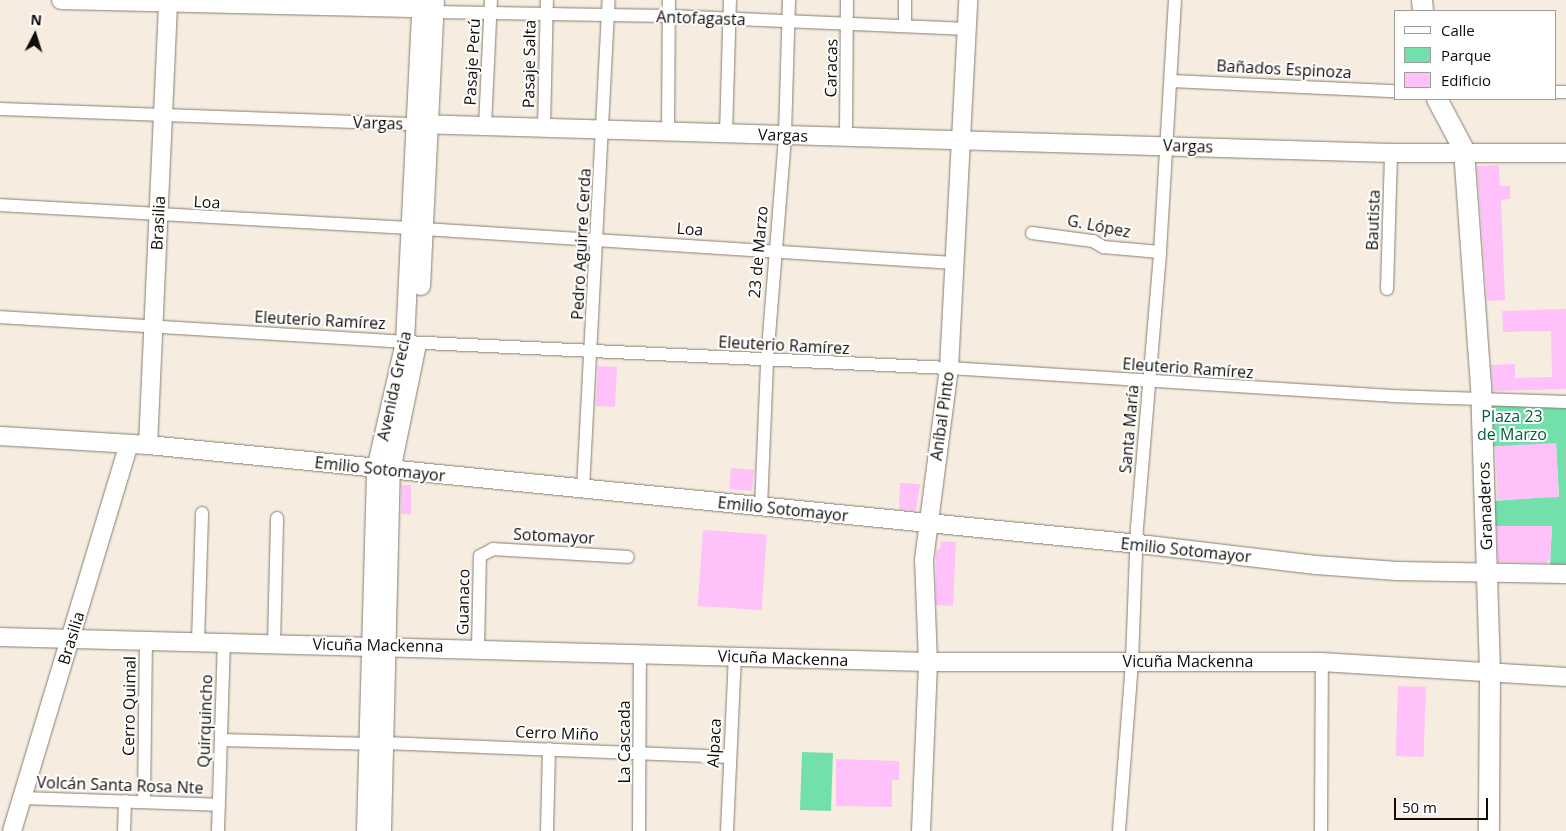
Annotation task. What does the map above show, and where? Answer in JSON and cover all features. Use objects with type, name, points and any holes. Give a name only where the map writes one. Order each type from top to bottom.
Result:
[{"type":"main road","name":"Granaderos","points":[[1438,100],[1464,150],[1482,399],[1490,672],[1489,831]]},
{"type":"street","name":"Antofagasta","points":[[62,0],[428,5],[491,13],[848,22],[968,29]]},
{"type":"street","name":"Pasaje Perú","points":[[485,126],[491,0]]},
{"type":"street","name":"Pasaje Salta","points":[[544,128],[548,0]]},
{"type":"street","name":"Pedro Aguirre Cerda","points":[[583,489],[598,239],[609,0]]},
{"type":"street","points":[[668,131],[670,0]]},
{"type":"street","points":[[726,133],[730,0]]},
{"type":"street","name":"23 de Marzo","points":[[761,507],[766,361],[785,134],[789,0]]},
{"type":"street","name":"Caracas","points":[[846,136],[848,0]]},
{"type":"street","points":[[905,0],[905,26]]},
{"type":"street","name":"Aníbal Pinto","points":[[921,831],[928,662],[924,560],[927,523],[949,368],[959,139],[968,29],[968,0]]},
{"type":"street","name":"Santa María","points":[[1119,831],[1132,662],[1136,544],[1160,252],[1175,0]]},
{"type":"street","name":"Brasilia","points":[[148,445],[168,1]]},
{"type":"street","name":"Avenida Grecia","points":[[366,831],[376,744],[384,470],[411,342],[424,124],[428,5]]},
{"type":"street","name":"Bañados Espinoza","points":[[1171,81],[1394,91]]},
{"type":"street","name":"Vargas","points":[[0,109],[603,130],[1391,152],[1464,150],[1566,153]]},
{"type":"street","name":"Bautista","points":[[1387,289],[1391,152]]},
{"type":"street","name":"Loa","points":[[0,204],[158,215],[598,239],[953,263]]},
{"type":"street","name":"G. López","points":[[1032,233],[1093,241],[1104,247],[1160,252]]},
{"type":"street","name":"Eleuterio Ramírez","points":[[0,317],[411,342],[766,361],[949,368],[1149,382],[1566,402]]},
{"type":"street","name":"Emilio Sotomayor","points":[[0,436],[148,445],[1136,544],[1316,565],[1487,573],[1566,574]]},
{"type":"street","name":"Brasilia","points":[[8,830],[21,798],[71,640],[129,444]]},
{"type":"street","points":[[198,642],[202,513]]},
{"type":"street","points":[[274,643],[277,518]]},
{"type":"street","name":"Sotomayor","points":[[480,556],[494,549],[628,557]]},
{"type":"street","name":"Guanaco","points":[[478,648],[480,556]]},
{"type":"street","name":"Vicuña Mackenna","points":[[0,637],[71,640],[379,645],[928,662],[1322,662],[1566,677]]},
{"type":"street","name":"Cerro Quimal","points":[[144,802],[146,641]]},
{"type":"street","name":"Quirquincho","points":[[218,831],[224,642]]},
{"type":"street","name":"La Cascada","points":[[639,831],[640,653]]},
{"type":"street","name":"Alpaca","points":[[727,831],[735,656]]},
{"type":"street","points":[[1321,831],[1322,662]]},
{"type":"street","name":"Cerro Miño","points":[[221,740],[640,751],[729,756]]},
{"type":"street","name":"Avenida Grecia","points":[[376,744],[382,831]]},
{"type":"street","points":[[547,831],[549,749]]},
{"type":"street","name":"Volcán Santa Rosa Nte","points":[[21,798],[219,805]]},
{"type":"street","points":[[124,831],[126,801]]},
{"type":"green space","name":"Plaza 23 de Marzo","points":[[1489,403],[1566,408],[1566,567],[1550,567],[1552,526],[1495,526],[1494,501],[1559,496],[1556,444],[1491,447]]},
{"type":"green space","points":[[802,752],[833,753],[831,811],[800,810]]},
{"type":"building","points":[[1499,165],[1500,186],[1510,186],[1510,199],[1501,200],[1505,300],[1487,301],[1477,166]]},
{"type":"building","points":[[1566,309],[1566,389],[1493,391],[1491,365],[1515,364],[1515,378],[1552,377],[1551,331],[1503,332],[1502,311]]},
{"type":"building","points":[[598,366],[617,367],[615,407],[596,406]]},
{"type":"building","points":[[1556,443],[1559,497],[1498,500],[1495,446]]},
{"type":"building","points":[[731,468],[754,470],[752,491],[729,489]]},
{"type":"building","points":[[900,483],[920,484],[916,511],[899,509]]},
{"type":"building","points":[[401,485],[411,485],[411,514],[401,514]]},
{"type":"building","points":[[1497,526],[1552,526],[1550,559],[1546,563],[1498,562]]},
{"type":"building","points":[[703,530],[767,534],[762,610],[698,606]]},
{"type":"building","points":[[941,541],[956,542],[953,606],[936,605],[936,551],[940,549]]},
{"type":"building","points":[[1398,686],[1426,687],[1424,757],[1396,756]]},
{"type":"building","points":[[836,759],[899,761],[899,780],[892,780],[892,807],[836,806]]}]
